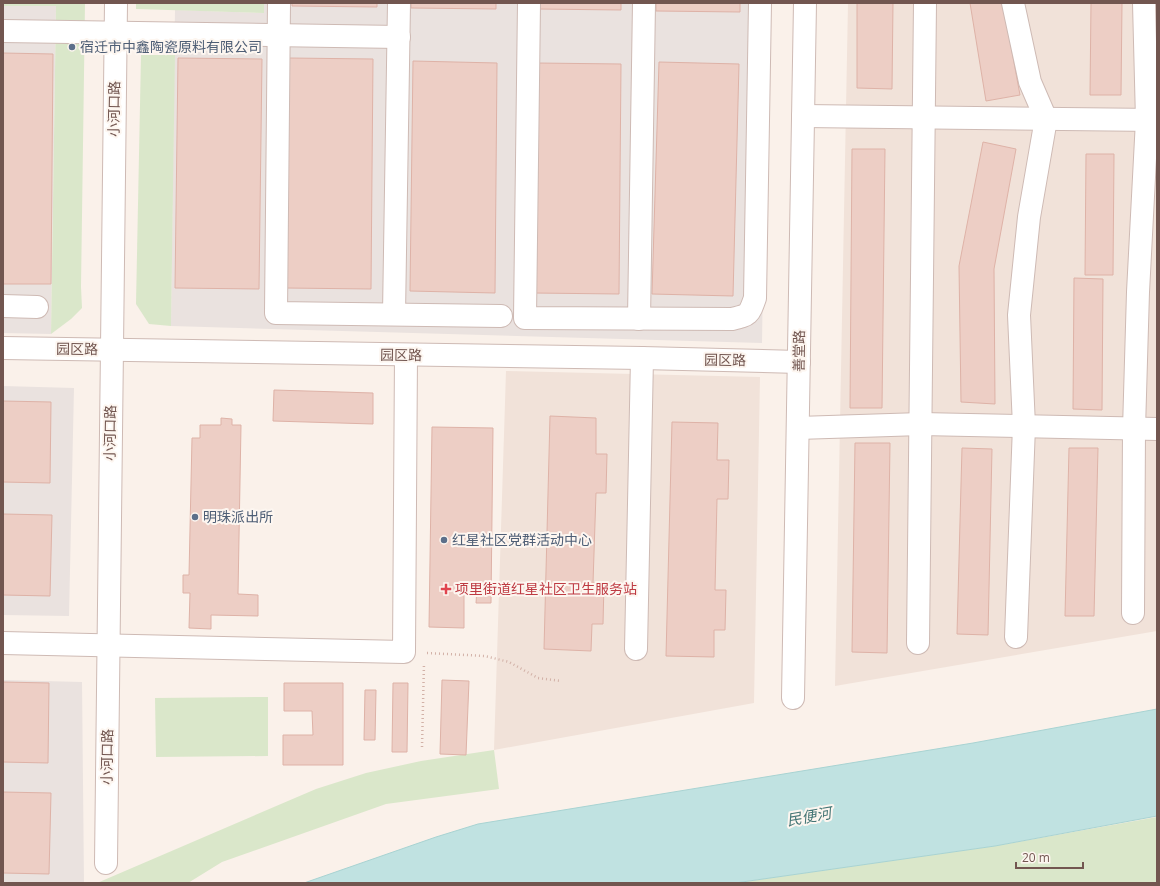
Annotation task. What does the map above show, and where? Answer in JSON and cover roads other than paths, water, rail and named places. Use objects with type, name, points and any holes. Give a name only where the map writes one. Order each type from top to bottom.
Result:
[{"type":"street","name":"小河口路","points":[[106,863],[116,3]]},
{"type":"street","points":[[280,3],[276,313],[501,316]]},
{"type":"street","points":[[394,314],[399,3]]},
{"type":"street","points":[[529,3],[525,318],[639,319],[732,318],[745,316],[751,310],[755,298],[760,3]]},
{"type":"street","points":[[639,319],[644,3]]},
{"type":"street","name":"善堂路","points":[[793,698],[805,3]]},
{"type":"street","points":[[918,643],[925,3]]},
{"type":"street","points":[[1013,3],[1030,82],[1046,119],[1029,217],[1019,315],[1024,426],[1016,637]]},
{"type":"street","points":[[1133,613],[1134,429],[1138,292],[1152,120],[1144,3]]},
{"type":"street","points":[[3,31],[398,37]]},
{"type":"street","points":[[803,116],[1152,120]]},
{"type":"street","points":[[3,306],[37,307]]},
{"type":"street","name":"园区路","points":[[3,348],[642,358],[799,362]]},
{"type":"street","points":[[3,643],[414,652],[406,355]]},
{"type":"street","points":[[636,649],[642,358]]},
{"type":"street","points":[[798,428],[920,424],[1157,429]]},
{"type":"water","name":"民便河","points":[[1157,709],[1157,816],[995,846],[735,883],[304,883],[478,824],[973,743]]},
{"type":"place","name":"宿迁市中鑫陶瓷原料有限公司","points":[[72,47]]},
{"type":"place","name":"明珠派出所","points":[[195,517]]},
{"type":"place","name":"红星社区党群活动中心","points":[[444,540]]},
{"type":"place","name":"项里街道红星社区卫生服务站","points":[[446,589]]}]
